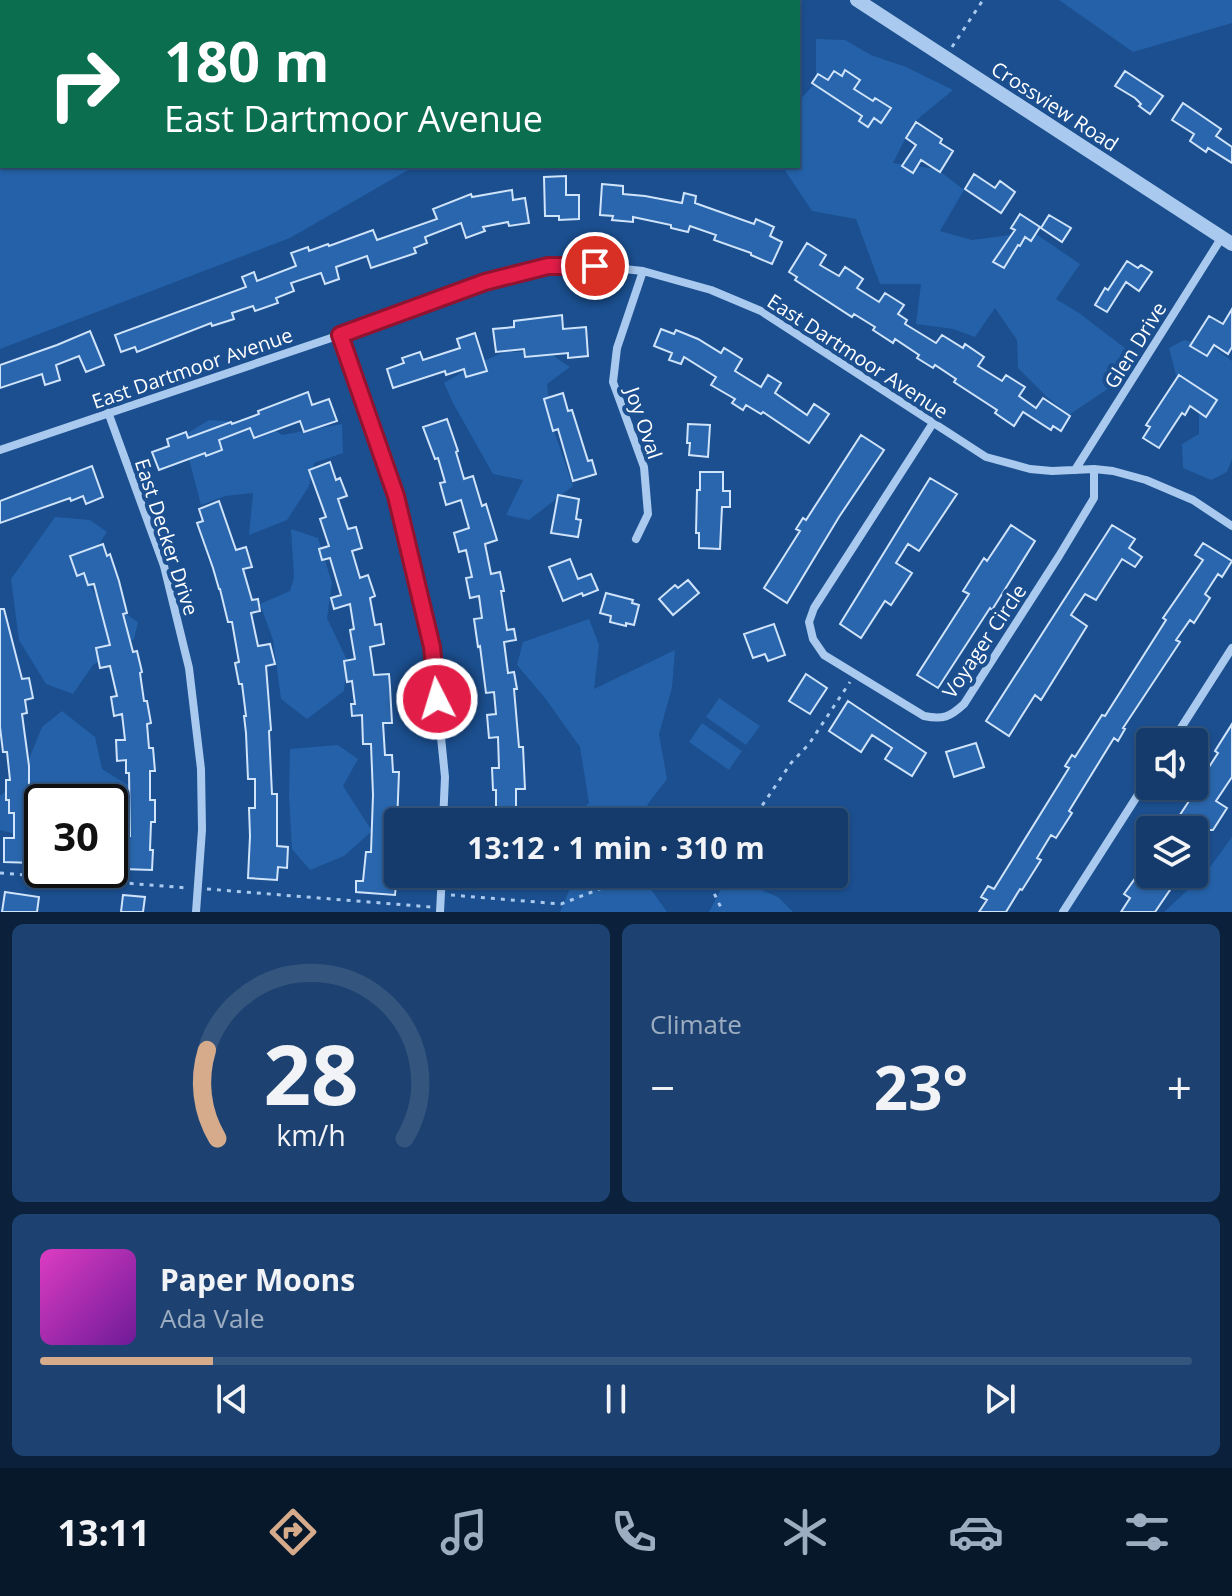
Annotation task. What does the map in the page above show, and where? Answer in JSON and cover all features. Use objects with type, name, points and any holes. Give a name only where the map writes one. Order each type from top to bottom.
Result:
[{"type":"street","name":"Crossview Road","points":[[857,0],[1227,241]]},
{"type":"street","name":"Glen Drive","points":[[1075,470],[1227,241]]},
{"type":"street","name":"East Dartmoor Avenue","points":[[0,450],[340,335],[485,282],[548,266],[595,266],[643,271],[711,290],[761,311],[986,457],[1030,469],[1094,469],[1146,480],[1193,500],[1232,526]]},
{"type":"street","name":"Joy Oval","points":[[636,539],[648,514],[644,467],[613,382],[617,348],[643,271]]},
{"type":"street","points":[[340,335],[396,496],[432,647],[445,777],[444,808]]},
{"type":"street","name":"East Decker Drive","points":[[108,412],[164,566],[189,668],[201,769],[202,830],[196,912]]},
{"type":"street","name":"Voyager Circle","points":[[933,423],[814,608],[809,622],[813,639],[824,655],[924,716],[938,719],[952,714],[964,704],[1094,498],[1094,469]]},
{"type":"street","points":[[1181,728],[1232,648]]},
{"type":"street","points":[[1063,912],[1136,798]]},
{"type":"street","points":[[436,909],[440,888]]},
{"type":"path","points":[[945,58],[983,0]]},
{"type":"path","points":[[760,808],[791,763],[809,744],[855,674]]},
{"type":"path","points":[[0,873],[436,909]]},
{"type":"path","points":[[451,895],[561,904],[602,888]]},
{"type":"path","points":[[715,888],[723,912]]},
{"type":"shaded area","points":[[1059,0],[1232,0],[1232,23],[1133,52]]},
{"type":"shaded area","points":[[816,39],[845,40],[871,55],[906,67],[953,90],[913,123],[893,163],[937,169],[964,190],[940,231],[972,240],[1033,232],[1080,264],[1056,299],[1134,355],[1109,388],[1069,415],[1018,368],[1017,340],[995,308],[975,337],[953,329],[916,324],[921,284],[880,284],[856,219],[812,211],[783,168],[800,168],[800,100],[816,82]]},
{"type":"shaded area","points":[[0,168],[412,168],[290,238],[0,349]]},
{"type":"shaded area","points":[[1184,340],[1213,347],[1232,361],[1232,459],[1227,472],[1211,480],[1183,468],[1182,444],[1199,434],[1199,409],[1217,401],[1176,375],[1169,348]]},
{"type":"shaded area","points":[[505,352],[548,352],[570,367],[547,384],[552,425],[573,486],[529,520],[506,515],[523,480],[493,474],[444,383],[476,364]]},
{"type":"shaded area","points":[[209,420],[265,424],[282,435],[342,424],[343,453],[314,463],[309,486],[287,520],[249,535],[253,493],[225,496],[201,505],[183,436]]},
{"type":"shaded area","points":[[55,517],[90,520],[107,532],[83,568],[94,593],[138,622],[134,639],[93,665],[73,694],[46,684],[19,640],[11,579]]},
{"type":"shaded area","points":[[291,529],[318,538],[332,583],[327,618],[347,660],[344,691],[307,719],[281,699],[273,640],[260,604],[290,591],[294,577]]},
{"type":"shaded area","points":[[589,619],[599,645],[594,689],[675,650],[672,688],[659,734],[667,779],[647,805],[651,808],[583,808],[589,803],[580,747],[517,665],[523,642]]},
{"type":"shaded area","points":[[719,698],[760,726],[746,745],[706,717]]},
{"type":"shaded area","points":[[62,711],[95,737],[102,769],[126,784],[24,784],[24,836],[0,830],[0,796],[23,774],[42,727]]},
{"type":"shaded area","points":[[702,723],[742,751],[729,770],[689,742]]},
{"type":"shaded area","points":[[338,745],[358,759],[343,786],[372,831],[344,856],[310,870],[292,849],[290,749]]},
{"type":"shaded area","points":[[128,785],[136,790],[132,823],[128,825]]},
{"type":"shaded area","points":[[1232,837],[1232,912],[1164,912],[1190,888],[1208,888],[1208,870]]},
{"type":"shaded area","points":[[570,888],[650,888],[667,912],[560,912]]},
{"type":"shaded area","points":[[722,888],[757,888],[778,897],[793,912],[709,912]]},
{"type":"building","points":[[845,70],[860,80],[854,89],[891,108],[881,123],[874,118],[868,127],[859,121],[862,116],[812,83],[818,74],[828,80],[834,71],[842,76]]},
{"type":"building","points":[[1125,71],[1163,96],[1150,114],[1139,106],[1141,104],[1135,98],[1115,86]]},
{"type":"building","points":[[1183,103],[1221,129],[1216,136],[1232,147],[1232,163],[1190,141],[1194,134],[1172,120]]},
{"type":"building","points":[[916,122],[942,139],[940,143],[953,151],[940,172],[921,160],[913,173],[902,166],[916,145],[906,138]]},
{"type":"building","points":[[974,174],[995,188],[1000,181],[1015,192],[1001,213],[965,189]]},
{"type":"building","points":[[566,176],[566,195],[579,195],[579,219],[559,220],[559,216],[545,216],[544,177]]},
{"type":"building","points":[[602,184],[623,186],[623,194],[682,203],[684,193],[696,196],[695,203],[754,224],[756,219],[774,227],[770,236],[782,242],[772,264],[714,240],[716,235],[690,226],[688,232],[633,217],[633,222],[612,220],[613,216],[600,215]]},
{"type":"building","points":[[512,190],[513,200],[525,198],[529,223],[509,226],[508,222],[483,227],[485,231],[466,238],[461,223],[425,237],[427,243],[414,248],[416,253],[371,268],[367,256],[336,267],[339,279],[325,284],[321,273],[291,283],[294,291],[276,298],[278,303],[255,311],[253,306],[232,313],[234,319],[212,326],[211,323],[137,352],[135,347],[121,352],[115,335],[246,287],[242,277],[254,272],[257,281],[296,266],[291,253],[308,247],[309,251],[329,246],[373,230],[377,240],[437,219],[433,209],[471,194],[472,197]]},
{"type":"building","points":[[1020,214],[1040,227],[1031,241],[1025,237],[1004,268],[993,262],[1015,230],[1011,228]]},
{"type":"building","points":[[1049,215],[1071,228],[1062,242],[1041,228]]},
{"type":"building","points":[[807,243],[826,255],[820,265],[839,276],[845,267],[863,279],[857,288],[879,302],[885,293],[904,305],[898,314],[907,320],[905,324],[936,343],[942,335],[963,348],[965,344],[984,357],[978,366],[1002,381],[1006,375],[1025,387],[1019,396],[1036,408],[1043,398],[1070,416],[1061,431],[1053,426],[1051,430],[1023,412],[1014,426],[935,365],[933,368],[895,339],[893,343],[873,330],[875,327],[854,314],[852,317],[795,280],[797,277],[789,272]]},
{"type":"building","points":[[1127,261],[1152,272],[1139,291],[1126,282],[1107,312],[1095,305]]},
{"type":"building","points":[[1232,309],[1232,347],[1228,354],[1214,345],[1207,356],[1190,346],[1209,316],[1223,324]]},
{"type":"building","points":[[562,315],[563,329],[586,327],[588,356],[568,358],[568,353],[525,357],[524,349],[496,352],[493,329],[514,327],[514,321]]},
{"type":"building","points":[[661,329],[674,334],[676,330],[721,353],[724,348],[742,359],[735,371],[761,387],[768,375],[781,383],[775,393],[807,415],[814,404],[829,414],[809,443],[763,412],[761,414],[746,405],[743,410],[732,403],[735,399],[711,385],[716,377],[684,357],[681,364],[669,360],[672,353],[654,346]]},
{"type":"building","points":[[90,331],[104,365],[86,372],[79,356],[56,365],[60,380],[45,385],[42,374],[0,388],[0,365]]},
{"type":"building","points":[[475,333],[487,371],[466,377],[464,369],[446,375],[445,371],[393,388],[387,369],[404,363],[402,358],[420,352],[423,360],[460,348],[457,339]]},
{"type":"building","points":[[1179,375],[1217,400],[1206,417],[1190,406],[1159,448],[1143,438],[1150,427],[1146,425]]},
{"type":"building","points":[[308,392],[312,405],[329,399],[337,421],[304,432],[300,421],[254,438],[250,428],[219,440],[222,450],[159,470],[152,452],[169,446],[167,439],[186,432],[188,438],[232,424]]},
{"type":"building","points":[[563,393],[568,411],[572,410],[588,461],[592,460],[596,474],[573,481],[558,429],[553,431],[544,399]]},
{"type":"building","points":[[447,419],[464,479],[473,476],[497,540],[485,544],[491,574],[500,572],[507,630],[514,629],[516,640],[504,642],[508,673],[514,672],[519,747],[523,747],[525,789],[516,789],[516,808],[496,808],[492,768],[499,768],[498,737],[489,738],[487,715],[496,714],[494,692],[486,693],[478,647],[474,619],[482,618],[479,596],[470,598],[466,578],[472,577],[466,550],[459,552],[454,533],[469,528],[461,500],[446,505],[440,483],[445,482],[438,458],[435,459],[423,427]]},
{"type":"building","points":[[688,424],[710,425],[708,457],[689,455]]},
{"type":"building","points":[[861,435],[884,450],[787,603],[764,588],[800,531],[796,529],[803,518],[806,520]]},
{"type":"building","points":[[330,462],[336,480],[340,478],[347,496],[338,499],[348,529],[356,527],[362,548],[352,551],[360,578],[368,575],[375,596],[370,598],[375,625],[381,624],[384,644],[370,647],[374,675],[389,674],[392,723],[383,723],[385,755],[392,755],[393,772],[399,772],[398,808],[384,808],[384,888],[396,888],[395,895],[356,892],[356,881],[363,881],[366,852],[371,852],[371,744],[363,744],[362,715],[352,716],[351,704],[355,704],[352,681],[347,682],[344,661],[355,659],[350,604],[334,609],[331,598],[341,595],[330,558],[322,560],[319,549],[329,546],[320,519],[326,517],[309,470]]},
{"type":"building","points":[[92,466],[103,497],[86,504],[83,496],[71,501],[70,498],[0,523],[0,501]]},
{"type":"building","points":[[700,472],[723,472],[723,491],[730,491],[730,507],[722,507],[720,549],[699,548],[699,533],[696,533]]},
{"type":"building","points":[[930,478],[957,494],[919,551],[908,544],[896,563],[912,573],[891,605],[885,601],[861,638],[840,624]]},
{"type":"building","points":[[558,495],[579,499],[576,519],[581,520],[578,537],[551,533]]},
{"type":"building","points":[[219,501],[236,550],[246,547],[252,567],[243,569],[252,600],[258,599],[260,611],[251,613],[258,646],[270,644],[275,664],[266,666],[272,794],[277,794],[277,846],[288,847],[287,868],[278,867],[277,880],[248,878],[249,808],[255,808],[255,779],[248,779],[246,716],[242,684],[239,684],[235,663],[239,662],[232,622],[228,622],[197,523],[203,521],[199,509]]},
{"type":"building","points":[[1011,525],[1035,541],[938,688],[917,675],[969,594],[963,591],[984,558],[987,561]]},
{"type":"building","points":[[1112,525],[1135,539],[1129,548],[1142,557],[1135,567],[1122,559],[1096,600],[1085,594],[1071,615],[1087,626],[1041,700],[1035,695],[1009,736],[986,721]]},
{"type":"building","points":[[1203,543],[1232,561],[1222,577],[1218,574],[1205,594],[1210,598],[1194,623],[1190,620],[1176,640],[1180,642],[1123,728],[1118,741],[1114,738],[1056,838],[1051,835],[1037,858],[1041,860],[1006,912],[979,912],[987,900],[981,897],[988,886],[994,889],[1069,768],[1065,766],[1072,755],[1075,757],[1102,715],[1105,716],[1166,620],[1163,618],[1203,560],[1195,555]]},
{"type":"building","points":[[103,544],[107,556],[110,554],[119,581],[127,613],[123,614],[133,652],[137,651],[144,701],[147,701],[151,723],[147,724],[155,771],[150,771],[150,800],[155,800],[155,822],[151,822],[152,870],[128,869],[129,773],[126,773],[126,760],[117,761],[116,740],[125,740],[122,714],[114,716],[111,697],[117,696],[110,666],[100,668],[96,648],[110,645],[94,584],[88,585],[84,573],[77,576],[70,556]]},
{"type":"building","points":[[570,559],[578,579],[591,574],[598,590],[563,601],[549,567]]},
{"type":"building","points":[[688,580],[699,593],[673,615],[659,599],[675,585],[678,588]]},
{"type":"building","points":[[606,593],[633,600],[632,603],[639,605],[634,625],[610,622],[611,616],[600,613]]},
{"type":"building","points":[[0,609],[4,609],[22,679],[29,678],[33,698],[25,700],[27,713],[22,714],[29,766],[29,784],[24,784],[24,863],[4,862],[4,838],[14,838],[14,813],[9,813],[9,800],[6,800],[6,780],[10,780],[0,727]]},
{"type":"building","points":[[774,624],[785,655],[768,661],[765,654],[753,658],[744,634]]},
{"type":"building","points":[[806,674],[827,688],[810,714],[789,701]]},
{"type":"building","points":[[848,701],[926,753],[912,776],[885,759],[892,748],[872,735],[861,752],[829,731]]},
{"type":"building","points":[[1232,724],[1232,777],[1216,801],[1227,808],[1213,830],[1208,830],[1208,816],[1179,816],[1190,800],[1208,800],[1208,769],[1218,753],[1215,751]]},
{"type":"building","points":[[976,743],[984,767],[954,777],[946,752]]},
{"type":"building","points":[[1134,880],[1136,888],[1171,888],[1155,912],[1121,912],[1130,898],[1124,894]]},
{"type":"building","points":[[5,892],[39,897],[37,912],[2,912]]},
{"type":"building","points":[[123,895],[145,897],[143,912],[121,912]]},
{"type":"route","points":[[437,699],[432,647],[396,496],[340,335],[485,282],[548,266],[595,266]]}]
